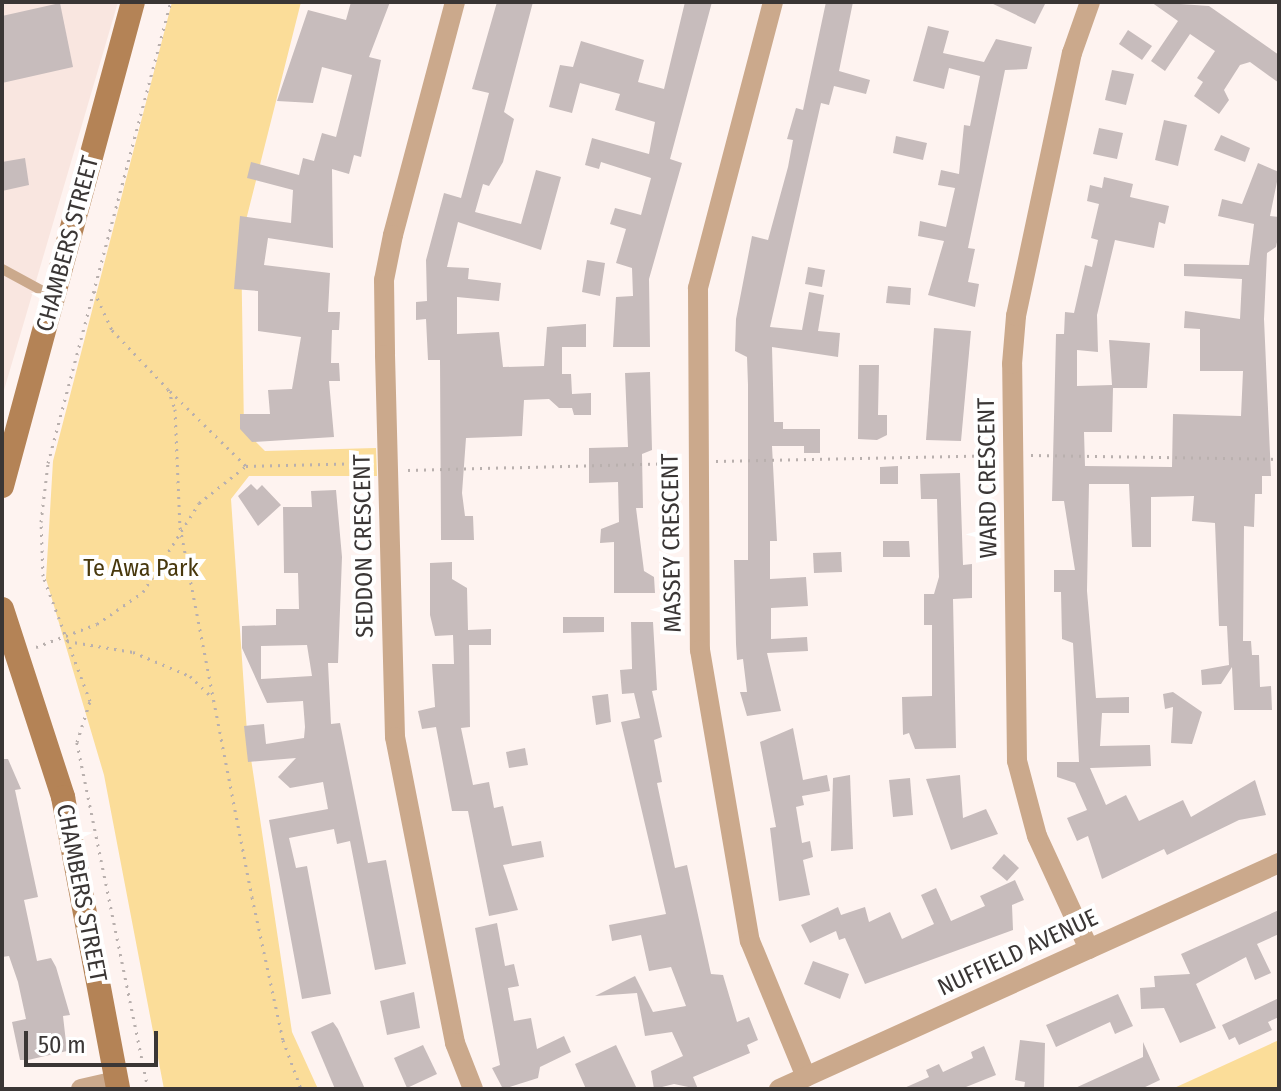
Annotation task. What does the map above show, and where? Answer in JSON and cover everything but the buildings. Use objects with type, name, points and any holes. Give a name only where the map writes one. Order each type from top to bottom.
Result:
[{"type":"main road","name":"CHAMBERS STREET","points":[[2,486],[133,2]]},
{"type":"main road","name":"CHAMBERS STREET","points":[[2,609],[63,797],[117,1085]]},
{"type":"street","name":"SEDDON CRESCENT","points":[[455,2],[384,280],[395,737],[455,1043],[473,1089]]},
{"type":"street","name":"MASSEY CRESCENT","points":[[773,2],[698,288],[696,462],[703,698],[750,941],[806,1077]]},
{"type":"street","name":"WARD CRESCENT","points":[[1089,949],[1037,836],[1017,761],[1014,453],[1016,316],[1072,53],[1090,2]]},
{"type":"street","name":"NUFFIELD AVENUE","points":[[779,1089],[1279,863]]},
{"type":"street","points":[[81,1089],[117,1085]]},
{"type":"lane","points":[[2,269],[53,296]]},
{"type":"path","points":[[148,1089],[77,742],[90,701],[43,576],[41,522],[48,463],[171,2]]},
{"type":"path","points":[[94,291],[112,330],[246,466]]},
{"type":"path","points":[[168,389],[177,432],[180,527],[212,697],[283,1040],[301,1089]]},
{"type":"path","points":[[34,648],[62,632],[97,624],[143,592],[180,527],[221,480],[246,466],[696,462],[1014,453],[1279,459]]},
{"type":"path","points":[[67,641],[133,652],[190,676],[212,697]]},
{"type":"shaded area","points":[[2,2],[118,2],[2,397]]},
{"type":"green space","name":"Te Awa Park","points":[[172,2],[301,2],[241,240],[244,430],[265,451],[376,448],[377,476],[249,476],[231,499],[247,732],[292,1032],[318,1089],[164,1089],[104,775],[46,579],[53,461]]},
{"type":"green space","points":[[1279,1040],[1279,1089],[1172,1089]]}]
